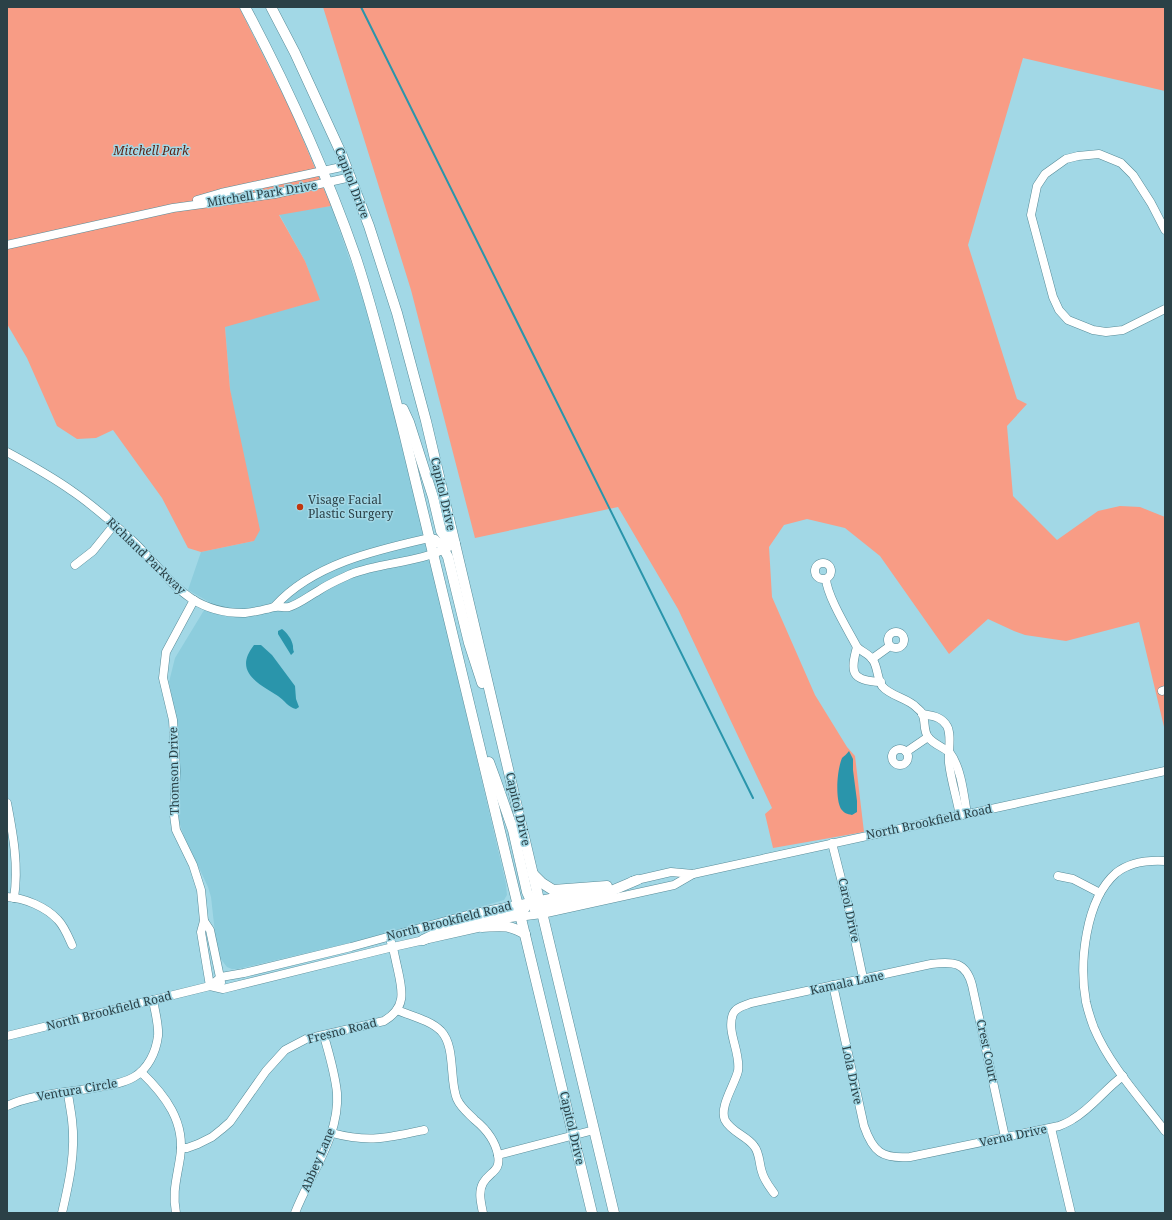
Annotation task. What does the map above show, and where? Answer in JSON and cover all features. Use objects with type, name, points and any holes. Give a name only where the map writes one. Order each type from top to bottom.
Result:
[{"type":"main road","name":"Capitol Drive","points":[[245,7],[285,85],[327,183],[356,259],[380,339],[478,737],[592,1213]]},
{"type":"main road","name":"Capitol Drive","points":[[271,7],[317,100],[351,177],[384,269],[397,313],[426,421],[501,736],[532,873],[537,906],[562,998],[614,1213]]},
{"type":"main road","points":[[392,383],[409,422],[433,498],[441,531],[446,538],[455,544]]},
{"type":"main road","points":[[429,538],[441,544],[448,557],[476,664],[501,736]]},
{"type":"main road","points":[[478,737],[496,781],[513,830],[527,892],[537,906]]},
{"type":"main road","points":[[532,873],[553,890],[607,886]]},
{"type":"main road","points":[[423,940],[446,929],[468,922],[611,891],[637,880]]},
{"type":"main road","points":[[482,927],[513,927],[525,934]]},
{"type":"street","points":[[1165,230],[1151,203],[1133,175],[1121,163],[1099,154],[1066,159],[1045,174],[1037,186],[1031,215],[1053,297],[1059,310],[1068,320],[1093,330],[1106,332],[1123,330],[1165,309]]},
{"type":"street","name":"Mitchell Park Drive","points":[[7,245],[173,208],[222,193],[346,166]]},
{"type":"street","name":"Mitchell Park Drive","points":[[173,208],[275,194],[351,177]]},
{"type":"street","name":"Richland Parkway","points":[[7,452],[48,475],[98,510],[135,543],[176,588],[194,600],[214,609],[235,612],[257,612],[275,606],[282,598],[324,570],[392,546],[429,538],[455,544]]},
{"type":"street","points":[[75,565],[93,551],[114,525]]},
{"type":"street","name":"Richland Parkway","points":[[275,606],[282,608],[291,607],[322,588],[351,574],[433,554],[455,544]]},
{"type":"street","points":[[347,561],[351,574]]},
{"type":"street","points":[[826,579],[842,619],[857,647],[872,659],[880,682],[886,690],[914,705],[922,714],[924,728],[928,736],[938,746],[949,752]]},
{"type":"street","name":"Thomson Drive","points":[[194,600],[166,652],[163,678],[173,720],[176,771],[174,815],[176,830],[193,865],[201,890],[204,922],[201,932],[210,986]]},
{"type":"street","points":[[872,659],[890,646]]},
{"type":"street","points":[[857,647],[853,664],[856,676],[870,682],[880,682]]},
{"type":"street","points":[[922,714],[936,716],[947,726],[949,764],[964,815]]},
{"type":"street","points":[[906,752],[928,736]]},
{"type":"street","name":"North Brookfield Road","points":[[537,906],[674,885],[693,874],[1165,771]]},
{"type":"street","points":[[7,803],[14,842],[16,885],[11,897],[44,909],[59,920],[72,944]]},
{"type":"street","name":"Carol Drive","points":[[832,843],[847,902],[863,978]]},
{"type":"street","points":[[1165,862],[1146,861],[1127,867],[1108,881],[1094,906],[1084,951],[1086,1002],[1101,1043],[1122,1076],[1165,1131]]},
{"type":"street","name":"North Brookfield Road","points":[[537,906],[607,886],[671,872],[693,874]]},
{"type":"street","points":[[1058,876],[1073,879],[1100,893]]},
{"type":"street","name":"North Brookfield Road","points":[[223,990],[393,947],[482,927],[519,910]]},
{"type":"street","name":"North Brookfield Road","points":[[7,1036],[210,986],[220,977],[259,969],[471,914],[519,910]]},
{"type":"street","name":"Thomson Drive","points":[[204,922],[210,930],[223,990]]},
{"type":"street","points":[[390,936],[402,990],[402,999],[397,1010],[430,1024],[441,1031],[445,1036],[450,1051],[453,1081],[457,1099],[461,1107],[485,1129],[492,1139],[498,1155],[498,1166],[494,1173],[483,1183],[480,1193],[483,1213]]},
{"type":"street","name":"Kamala Lane","points":[[774,1193],[765,1181],[756,1148],[748,1139],[729,1125],[725,1120],[723,1112],[739,1062],[732,1028],[733,1014],[738,1008],[751,1003],[833,986],[863,978],[946,962],[958,964],[963,967]]},
{"type":"street","name":"Crest Court","points":[[963,967],[970,976],[1005,1137]]},
{"type":"street","points":[[210,986],[223,990]]},
{"type":"street","name":"Lola Drive","points":[[833,986],[868,1139],[876,1150],[886,1156]]},
{"type":"street","name":"Ventura Circle","points":[[7,1106],[23,1100],[120,1083],[141,1072],[155,1051],[158,1036],[158,1027],[153,1000]]},
{"type":"street","name":"Fresno Road","points":[[181,1148],[187,1148],[212,1137],[230,1122],[266,1071],[284,1050],[306,1039],[384,1021],[391,1017],[397,1010]]},
{"type":"street","name":"Abbey Lane","points":[[295,1213],[332,1133],[337,1104],[334,1076],[324,1036]]},
{"type":"street","points":[[141,1072],[163,1096],[173,1111],[179,1129],[181,1148],[174,1191],[176,1213]]},
{"type":"street","name":"Verna Drive","points":[[886,1156],[900,1158],[910,1157],[1059,1126],[1074,1119],[1122,1076]]},
{"type":"street","points":[[62,1213],[73,1152],[72,1121],[68,1093]]},
{"type":"street","points":[[1051,1128],[1071,1213]]},
{"type":"street","points":[[332,1133],[370,1140],[384,1139],[424,1130]]},
{"type":"street","points":[[498,1155],[594,1130]]},
{"type":"shaded area","points":[[331,206],[367,309],[394,406],[506,884],[507,895],[504,900],[428,922],[357,941],[238,969],[232,969],[227,967],[220,958],[216,942],[211,897],[208,887],[184,836],[178,819],[180,773],[179,746],[177,725],[169,682],[175,658],[209,602],[188,590],[201,552],[254,541],[230,389],[225,326],[319,300],[305,261],[279,214]]},
{"type":"shaded area","points":[[282,629],[289,636],[292,643],[294,652],[291,655],[278,634],[278,631]]},
{"type":"shaded area","points":[[254,645],[261,645],[272,655],[295,686],[296,699],[299,707],[296,709],[291,707],[251,676],[247,670],[246,663],[248,654]]},
{"type":"shaded area","points":[[849,751],[853,759],[857,801],[857,812],[852,815],[841,809],[837,791],[840,763],[842,758]]},
{"type":"green space","name":"Mitchell Park","points":[[7,7],[239,7],[291,111],[331,206],[279,215],[305,261],[320,300],[225,327],[230,389],[260,530],[254,541],[201,552],[188,548],[162,498],[113,430],[96,438],[77,439],[57,426],[27,358],[7,324]]},
{"type":"green space","points":[[323,7],[1165,7],[1165,91],[1023,58],[968,245],[1017,399],[1027,404],[1007,426],[1013,496],[1057,540],[1098,511],[1120,506],[1140,507],[1165,517],[1165,731],[1139,622],[1066,641],[1025,635],[988,619],[949,654],[880,556],[845,528],[807,519],[784,525],[769,547],[772,597],[815,695],[847,747],[855,756],[864,832],[773,848],[765,814],[772,808],[678,609],[618,507],[475,538],[411,290]]},
{"type":"waterway","points":[[361,7],[753,798]]},
{"type":"place","name":"Visage Facial Plastic Surgery","points":[[300,507]]}]
